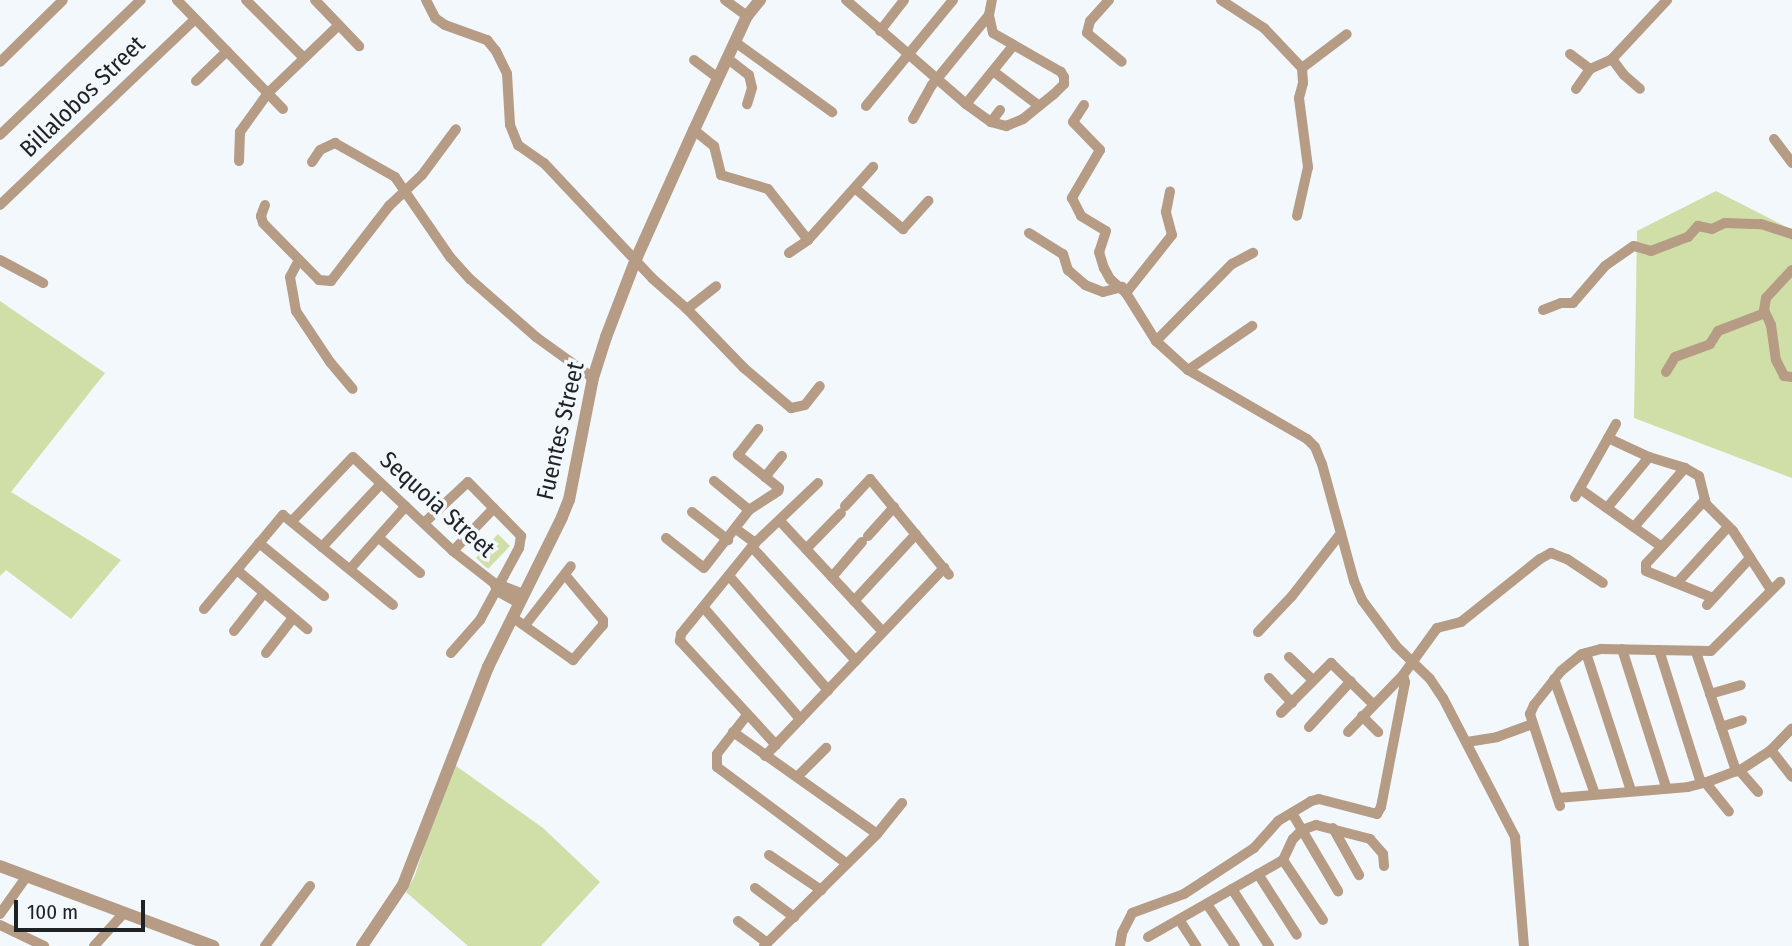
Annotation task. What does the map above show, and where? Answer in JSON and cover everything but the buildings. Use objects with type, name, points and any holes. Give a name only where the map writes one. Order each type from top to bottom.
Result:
[{"type":"street","points":[[0,62],[63,0]]},
{"type":"street","points":[[0,135],[141,0]]},
{"type":"street","points":[[177,0],[283,109]]},
{"type":"street","points":[[246,0],[303,57]]},
{"type":"street","points":[[315,0],[359,46]]},
{"type":"street","points":[[426,0],[435,18],[444,25],[487,40],[507,74],[510,125],[519,145],[544,163],[744,368],[787,406],[805,405],[820,386]]},
{"type":"street","points":[[725,0],[747,16]]},
{"type":"street","name":"Fuentes Street","points":[[362,946],[403,885],[465,721],[569,500],[593,378],[636,259],[747,16],[760,0]]},
{"type":"street","points":[[880,31],[904,0]]},
{"type":"street","points":[[866,106],[953,0]]},
{"type":"street","points":[[850,1],[936,80],[991,122],[1006,126],[1023,119],[1064,84],[1064,77],[1061,72],[993,33],[989,15],[992,0]]},
{"type":"street","points":[[1109,0],[1090,20],[1087,33],[1122,62]]},
{"type":"street","points":[[1222,0],[1264,28],[1302,68],[1303,83],[1299,99],[1308,167],[1297,216]]},
{"type":"street","points":[[1577,89],[1590,69],[1612,59],[1667,0]]},
{"type":"street","points":[[913,119],[936,80],[989,15]]},
{"type":"street","name":"Billalobos Street","points":[[0,205],[195,19]]},
{"type":"street","points":[[239,161],[240,132],[268,93],[339,25]]},
{"type":"street","points":[[1302,68],[1347,34]]},
{"type":"street","points":[[735,42],[832,112]]},
{"type":"street","points":[[966,104],[1013,46]]},
{"type":"street","points":[[197,81],[227,51]]},
{"type":"street","points":[[1570,54],[1590,69]]},
{"type":"street","points":[[727,58],[749,75],[752,88],[747,104]]},
{"type":"street","points":[[1612,59],[1623,75],[1640,89]]},
{"type":"street","points":[[694,60],[718,78]]},
{"type":"street","points":[[993,71],[1038,105]]},
{"type":"street","points":[[1084,105],[1073,122],[1100,150],[1072,198],[1081,216],[1106,231],[1099,252],[1101,262],[1110,279],[1124,290],[1156,341],[1188,370],[1307,439],[1322,464],[1362,600],[1430,679],[1467,742],[1515,837],[1524,946]]},
{"type":"street","points":[[991,122],[1000,110]]},
{"type":"street","points":[[265,205],[261,216],[263,223],[319,280],[331,281],[389,206],[422,175],[456,129]]},
{"type":"street","points":[[694,130],[714,146],[721,175],[768,189],[808,240]]},
{"type":"street","points":[[1774,139],[1792,163]]},
{"type":"street","points":[[312,162],[328,145],[339,144],[395,177],[450,257],[470,279],[536,337],[593,378]]},
{"type":"street","points":[[789,253],[808,240],[873,167]]},
{"type":"street","points":[[856,189],[903,229],[928,201]]},
{"type":"street","points":[[1028,233],[1063,254],[1068,270],[1086,285],[1103,292],[1124,290],[1172,235],[1166,212],[1170,191]]},
{"type":"street","points":[[1543,310],[1560,303],[1573,303],[1605,266],[1634,246],[1651,251],[1688,237],[1698,226],[1712,229],[1725,223],[1761,224],[1792,234]]},
{"type":"street","points":[[1156,341],[1232,264],[1253,253]]},
{"type":"street","points":[[0,260],[43,283]]},
{"type":"street","points":[[299,260],[290,277],[296,311],[330,362],[353,389]]},
{"type":"street","points":[[1792,270],[1766,298],[1765,313],[1771,325],[1776,360],[1784,376],[1792,377]]},
{"type":"street","points":[[687,309],[716,286]]},
{"type":"street","points":[[1666,372],[1675,357],[1710,344],[1718,331],[1765,313]]},
{"type":"street","points":[[1188,370],[1252,326]]},
{"type":"street","points":[[1616,424],[1577,493],[1607,508],[1662,547]]},
{"type":"street","points":[[666,538],[704,568],[750,510],[778,491],[779,488],[738,455],[758,429]]},
{"type":"street","points":[[1608,438],[1699,476],[1706,504],[1728,527],[1771,590]]},
{"type":"street","points":[[765,477],[782,456]]},
{"type":"street","name":"Sequoia Street","points":[[287,518],[353,457],[453,551],[498,586],[522,598]]},
{"type":"street","points":[[1607,508],[1649,457]]},
{"type":"street","points":[[1634,527],[1685,468]]},
{"type":"street","points":[[765,756],[883,632],[947,572],[870,479],[806,549]]},
{"type":"street","points":[[714,481],[750,510]]},
{"type":"street","points":[[424,523],[468,482],[521,536],[519,548],[480,620],[451,653]]},
{"type":"street","points":[[323,547],[381,484]]},
{"type":"street","points":[[776,745],[680,641],[683,630],[754,545],[818,484]]},
{"type":"street","points":[[1705,500],[1646,564],[1646,571],[1678,583],[1710,601],[1750,558]]},
{"type":"street","points":[[350,569],[406,506]]},
{"type":"street","points":[[832,577],[894,507]]},
{"type":"street","points":[[453,551],[494,508]]},
{"type":"street","points":[[692,512],[728,540]]},
{"type":"street","points":[[204,608],[259,543],[287,518],[393,605]]},
{"type":"street","points":[[780,521],[883,632]]},
{"type":"street","points":[[1678,583],[1728,527]]},
{"type":"street","points":[[736,529],[754,545],[856,661]]},
{"type":"street","points":[[1258,632],[1292,596],[1341,533]]},
{"type":"street","points":[[854,601],[916,534]]},
{"type":"street","points":[[379,538],[420,573]]},
{"type":"street","points":[[259,543],[324,596]]},
{"type":"street","points":[[1348,732],[1403,675],[1437,628],[1461,622],[1551,553],[1567,559],[1603,583]]},
{"type":"street","points":[[237,570],[307,629]]},
{"type":"street","points":[[512,617],[526,624],[567,659],[577,657],[603,620],[569,571],[526,624]]},
{"type":"street","points":[[730,577],[828,690]]},
{"type":"street","points":[[1780,582],[1711,651],[1622,649],[1586,653],[1554,679],[1534,705],[1531,714],[1559,802],[1595,794],[1703,783],[1737,771],[1770,750],[1792,728]]},
{"type":"street","points":[[234,631],[264,593]]},
{"type":"street","points":[[704,608],[800,719]]},
{"type":"street","points":[[266,653],[293,618]]},
{"type":"street","points":[[1622,649],[1666,787]]},
{"type":"street","points":[[1659,650],[1703,783],[1729,812]]},
{"type":"street","points":[[1696,652],[1737,771],[1758,792]]},
{"type":"street","points":[[1586,653],[1631,791]]},
{"type":"street","points":[[1289,657],[1312,679]]},
{"type":"street","points":[[1281,713],[1312,679],[1331,663],[1373,704]]},
{"type":"street","points":[[1120,946],[1122,933],[1132,913],[1184,894],[1254,848],[1278,821],[1319,799],[1377,814],[1381,807],[1403,675]]},
{"type":"street","points":[[1269,678],[1292,703]]},
{"type":"street","points":[[1554,679],[1595,794]]},
{"type":"street","points":[[1309,727],[1350,681]]},
{"type":"street","points":[[1710,694],[1741,685]]},
{"type":"street","points":[[747,715],[715,760],[717,767],[847,864]]},
{"type":"street","points":[[1362,716],[1378,732]]},
{"type":"street","points":[[1721,727],[1742,720]]},
{"type":"street","points":[[1467,742],[1489,736],[1497,737],[1503,732],[1532,724]]},
{"type":"street","points":[[733,732],[877,834]]},
{"type":"street","points":[[798,776],[826,748]]},
{"type":"street","points":[[1770,750],[1791,775]]},
{"type":"street","points":[[738,921],[765,945],[877,834],[902,803]]},
{"type":"street","points":[[1292,813],[1338,891]]},
{"type":"street","points":[[1149,937],[1283,860],[1293,839],[1302,830],[1316,825],[1376,842],[1383,854],[1384,866]]},
{"type":"street","points":[[1333,828],[1359,875]]},
{"type":"street","points":[[769,855],[821,890]]},
{"type":"street","points":[[1283,860],[1323,920]]},
{"type":"street","points":[[0,866],[213,946]]},
{"type":"street","points":[[1258,874],[1297,935]]},
{"type":"street","points":[[1,912],[27,877]]},
{"type":"street","points":[[265,946],[310,886]]},
{"type":"street","points":[[755,888],[794,917]]},
{"type":"street","points":[[1232,889],[1269,946]]},
{"type":"street","points":[[1208,904],[1235,946]]},
{"type":"street","points":[[94,946],[124,912]]},
{"type":"street","points":[[1180,921],[1195,946]]},
{"type":"street","points":[[0,925],[44,946]]},
{"type":"green space","points":[[1716,191],[1792,230],[1792,478],[1634,418],[1637,231]]},
{"type":"green space","points":[[0,301],[105,373],[11,492],[121,560],[71,619],[6,570],[0,576]]},
{"type":"green space","points":[[498,534],[510,546],[488,569],[476,558]]},
{"type":"green space","points":[[452,763],[543,828],[600,882],[541,946],[468,946],[406,892],[415,875]]}]
